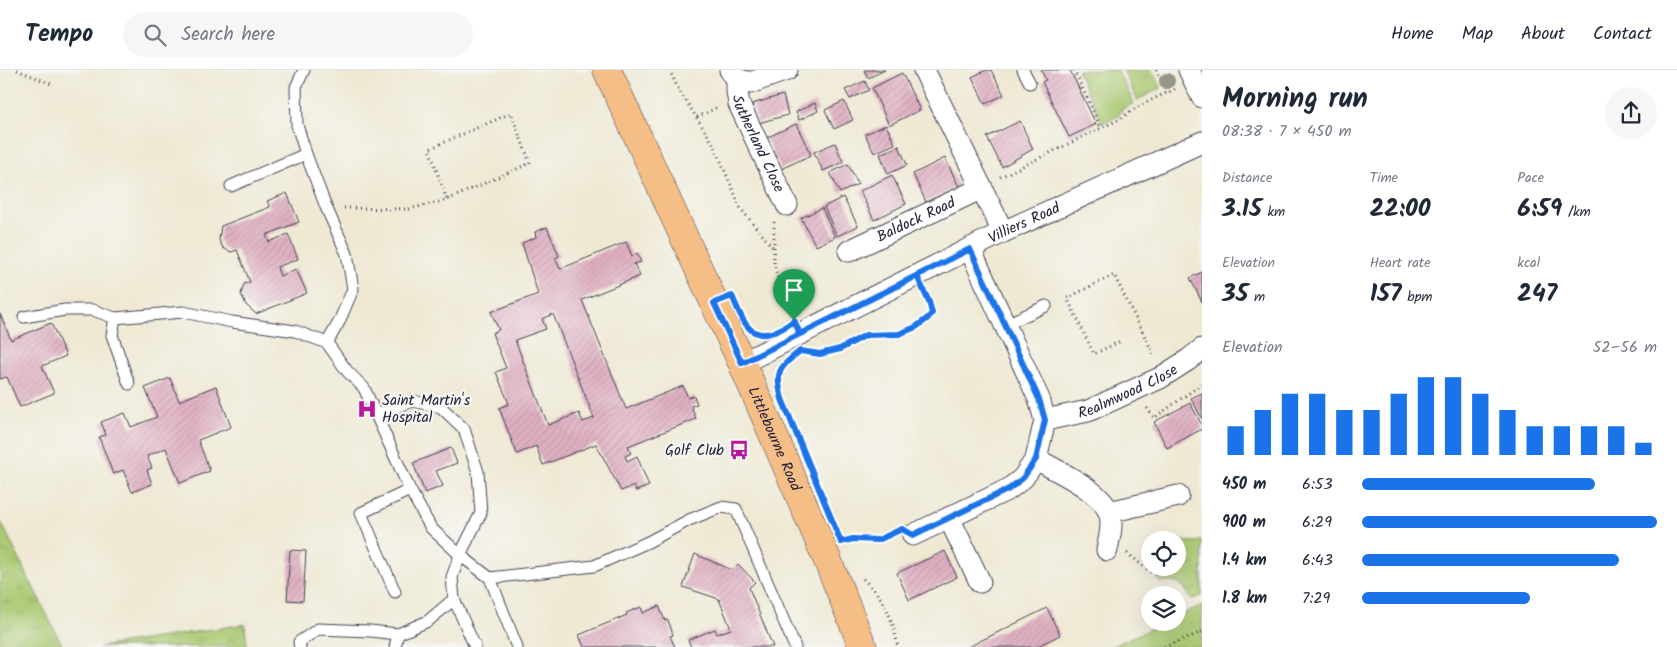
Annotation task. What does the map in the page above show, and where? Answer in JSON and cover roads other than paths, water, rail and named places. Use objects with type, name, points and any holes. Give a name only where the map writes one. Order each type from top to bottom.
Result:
[{"type":"main road","name":"Littlebourne Road","points":[[606,70],[742,363],[863,647]]},
{"type":"street","points":[[733,75],[750,84],[787,70]]},
{"type":"street","points":[[924,70],[990,183],[1003,232]]},
{"type":"street","name":"Sutherland Close","points":[[733,75],[739,104],[780,210]]},
{"type":"street","name":"Villiers Road","points":[[742,363],[802,342],[917,276],[1003,232],[1202,142]]},
{"type":"street","name":"Baldock Road","points":[[849,251],[990,183]]},
{"type":"street","points":[[913,535],[1009,489],[1023,478],[1036,459],[1045,420],[1039,399],[970,249]]},
{"type":"street","name":"Realmwood Close","points":[[1045,420],[1088,411],[1135,390],[1164,375],[1202,349]]},
{"type":"street","points":[[1036,459],[1088,489],[1099,499],[1111,516],[1111,529],[1107,548]]},
{"type":"street","points":[[1109,512],[1178,496]]},
{"type":"street","points":[[949,518],[980,582]]},
{"type":"lane","points":[[304,70],[296,87],[297,125],[326,207],[347,254],[353,289],[339,322],[327,343]]},
{"type":"lane","points":[[1023,70],[1030,83]]},
{"type":"lane","points":[[231,186],[306,154]]},
{"type":"lane","points":[[1004,325],[1046,306]]},
{"type":"lane","points":[[24,317],[65,310],[93,310],[115,318],[183,312],[232,322],[295,330],[327,343],[347,371],[364,388],[410,490],[431,528],[460,555],[490,578],[518,647]]},
{"type":"lane","points":[[115,318],[112,335],[130,384]]},
{"type":"lane","points":[[377,414],[413,401],[441,407],[464,429],[478,472],[482,513],[460,555],[452,577],[454,599],[474,647]]},
{"type":"lane","points":[[395,592],[360,513],[410,490]]},
{"type":"lane","points":[[490,578],[594,566],[648,542],[720,506],[736,509],[795,647]]},
{"type":"lane","points":[[300,647],[299,642],[318,629],[398,634],[428,621],[454,599]]},
{"type":"lane","points":[[394,647],[398,634]]},
{"type":"place","name":"Saint Martin's Hospital","points":[[367,409]]},
{"type":"place","name":"Golf Club","points":[[739,450]]}]
